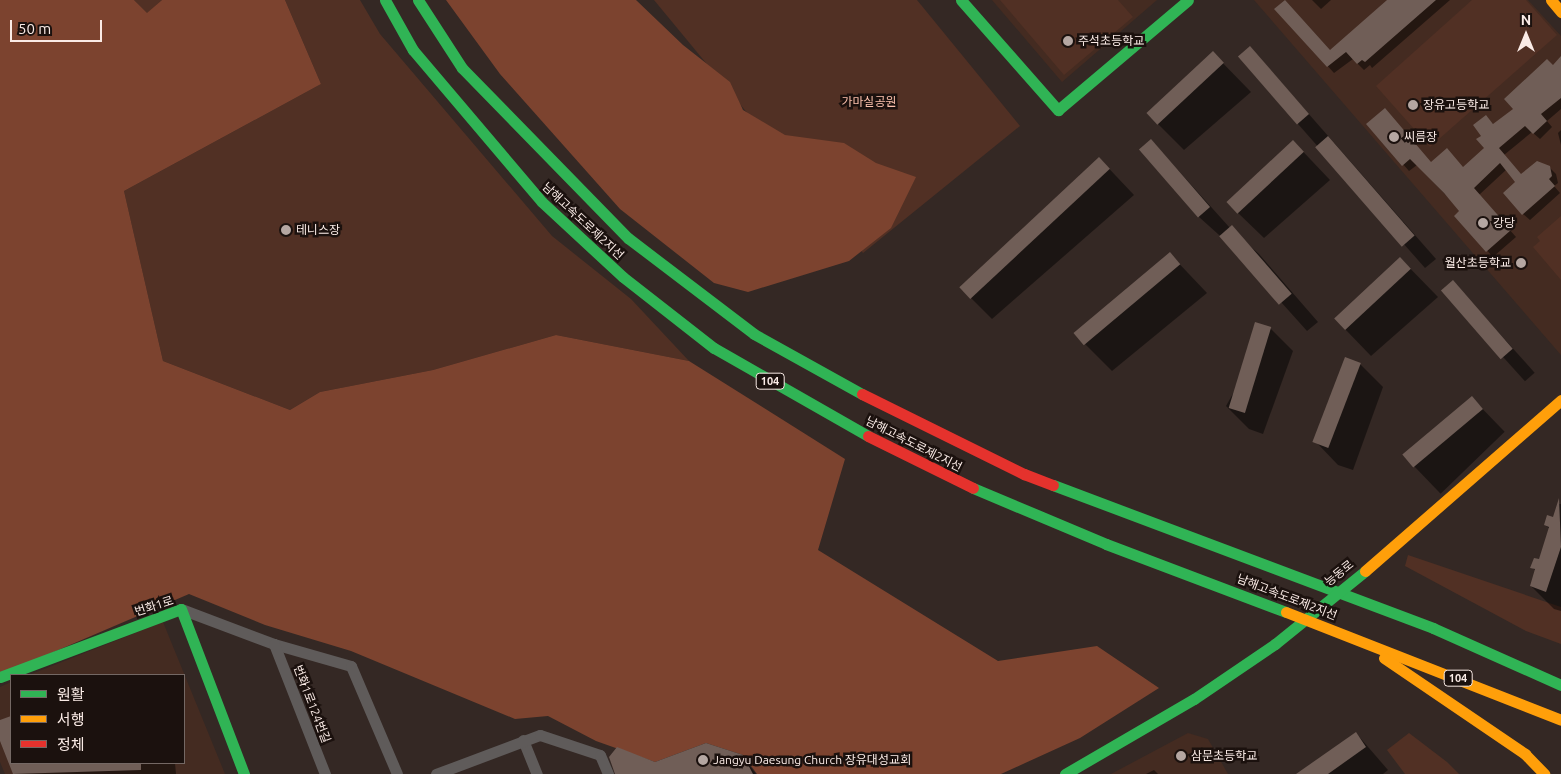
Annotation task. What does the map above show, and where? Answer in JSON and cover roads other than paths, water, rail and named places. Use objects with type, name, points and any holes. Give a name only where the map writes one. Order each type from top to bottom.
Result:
[{"type":"main road","name":"남해고속도로제2지선","points":[[385,0],[413,50],[542,202],[623,277],[714,348],[832,418],[967,486],[1106,544],[1354,637],[1561,720]]},
{"type":"main road","name":"남해고속도로제2지선","points":[[418,0],[462,68],[628,238],[754,334],[886,408],[1024,474],[1433,628],[1561,685]]},
{"type":"main road","points":[[961,0],[1058,110],[1188,0]]},
{"type":"main road","points":[[1551,0],[1561,12]]},
{"type":"main road","name":"능동로","points":[[1065,774],[1194,698],[1274,644],[1379,559],[1561,400]]},
{"type":"main road","name":"번화1로","points":[[10,674],[181,609],[244,774]]},
{"type":"main road","points":[[1433,628],[1561,672]]},
{"type":"main road","points":[[1354,637],[1525,754],[1544,774]]},
{"type":"street","points":[[181,609],[274,644],[351,666],[397,774]]},
{"type":"street","name":"번화1로124번길","points":[[274,644],[325,774]]},
{"type":"street","points":[[436,774],[464,769],[523,740],[540,736],[600,755],[608,774]]},
{"type":"street","points":[[523,740],[537,774]]},
{"type":"place","name":"주석초등학교","points":[[1068,41]]},
{"type":"place","name":"장유고등학교","points":[[1413,105]]},
{"type":"place","name":"씨름장","points":[[1394,137]]},
{"type":"place","name":"강당","points":[[1483,223]]},
{"type":"place","name":"테니스장","points":[[286,230]]},
{"type":"place","name":"월산초등학교","points":[[1521,263]]},
{"type":"place","name":"삼문초등학교","points":[[1181,756]]},
{"type":"place","name":"Jangyu Daesung Church 장유대성교회","points":[[703,760]]},
{"type":"park label","name":"가마실공원","points":[[869,102]]}]
